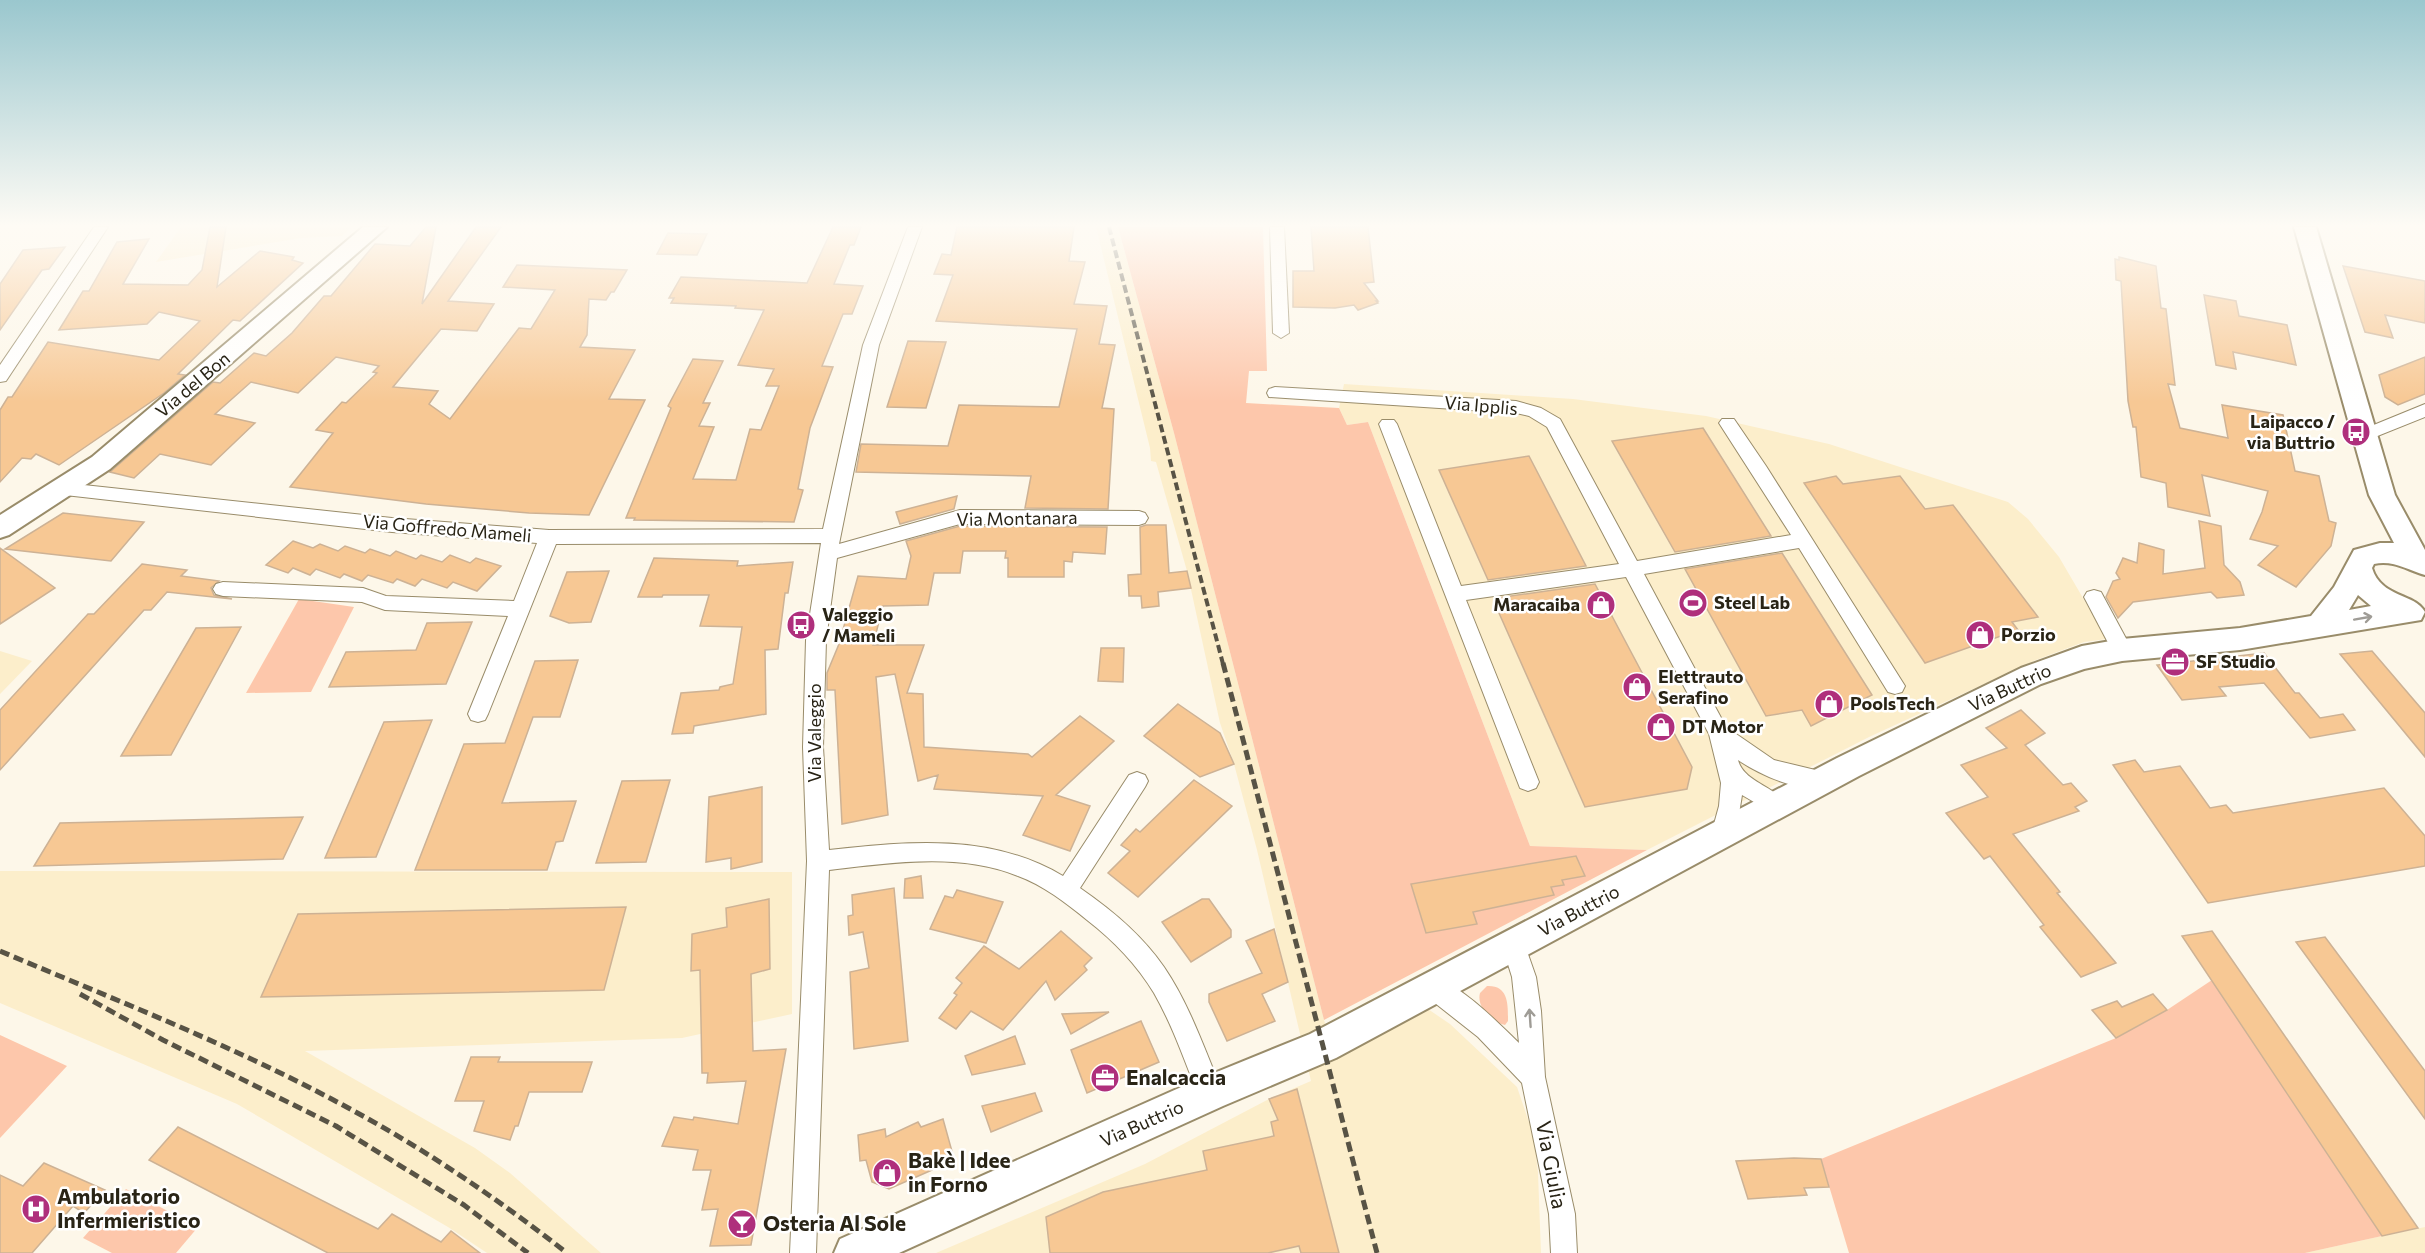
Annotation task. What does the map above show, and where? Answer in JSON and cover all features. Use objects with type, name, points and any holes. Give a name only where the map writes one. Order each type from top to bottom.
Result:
[{"type":"street","points":[[0,377],[62,285]]},
{"type":"street","name":"Via del Bon","points":[[0,528],[64,489],[117,450],[308,285]]},
{"type":"street","name":"Via Valeggio","points":[[803,1253],[818,861],[813,747],[816,651],[829,545],[870,345],[893,285]]},
{"type":"street","points":[[1279,285],[1281,333]]},
{"type":"street","points":[[2322,285],[2382,495],[2422,563]]},
{"type":"street","name":"Via Ipplis","points":[[1275,393],[1507,406],[1524,409],[1545,417],[1559,430],[1719,733],[1732,771],[1733,790],[1730,812],[1722,834]]},
{"type":"street","points":[[2365,435],[2425,410]]},
{"type":"street","points":[[1728,423],[1895,686]]},
{"type":"street","points":[[1388,424],[1528,782]]},
{"type":"street","name":"Via Goffredo Mameli","points":[[64,489],[392,525],[549,537],[829,545]]},
{"type":"street","points":[[2318,627],[2334,610],[2366,561],[2382,495]]},
{"type":"street","name":"Via Montanara","points":[[829,545],[960,517],[1140,518]]},
{"type":"street","points":[[478,714],[549,537]]},
{"type":"street","points":[[1454,594],[1632,569],[1804,540]]},
{"type":"street","points":[[2366,561],[2396,554],[2422,563]]},
{"type":"street","name":"Via Buttrio","points":[[2366,561],[2362,580],[2376,595],[2417,613]]},
{"type":"street","points":[[223,589],[363,595],[385,603],[520,609]]},
{"type":"street","points":[[2094,597],[2122,650]]},
{"type":"street","name":"Via Buttrio","points":[[854,1253],[1210,1093],[1323,1046],[1824,780],[2031,676],[2082,658],[2122,650],[2241,639],[2417,613]]},
{"type":"street","name":"Via Ipplis","points":[[1719,733],[1755,762],[1767,778],[1776,806]]},
{"type":"street","name":"Via Ipplis","points":[[1755,762],[1792,777],[1824,780]]},
{"type":"street","name":"Via Ipplis","points":[[1732,771],[1749,788],[1776,806]]},
{"type":"street","points":[[1066,891],[1137,781]]},
{"type":"street","points":[[818,861],[891,853],[958,853],[1016,864],[1043,876],[1105,920],[1138,953],[1162,984],[1210,1093]]},
{"type":"street","name":"Via Giulia","points":[[1514,945],[1524,977],[1529,1011],[1533,1077],[1562,1214],[1564,1253]]},
{"type":"street","name":"Via Giulia","points":[[1434,988],[1482,1024],[1511,1051],[1533,1077]]},
{"type":"shaded area","points":[[1110,285],[1134,285],[1174,433],[1324,1020],[1334,1051],[1422,1005],[1450,1024],[1517,1087],[1534,1137],[1538,1173],[1541,1253],[936,1253],[1145,1164],[1269,1099],[1311,1081],[1257,850],[1234,764],[1220,723],[1187,571],[1156,462],[1151,461],[1150,448]]},
{"type":"shaded area","points":[[1134,285],[1265,285],[1267,371],[1249,371],[1246,403],[1339,408],[1347,425],[1368,422],[1530,846],[1647,850],[1324,1020],[1174,433]]},
{"type":"shaded area","points":[[1344,384],[1573,399],[1706,416],[1829,444],[2008,502],[2028,519],[2059,557],[2107,639],[2084,642],[2036,660],[1869,737],[1647,850],[1530,846],[1368,422],[1347,425],[1339,408]]},
{"type":"shaded area","points":[[299,599],[354,607],[311,692],[246,693]]},
{"type":"shaded area","points":[[0,651],[32,661],[0,694]]},
{"type":"shaded area","points":[[0,871],[792,872],[792,1014],[682,1038],[305,1051],[475,1148],[510,1173],[601,1253],[487,1253],[448,1227],[237,1104],[0,1003]]},
{"type":"shaded area","points":[[2212,980],[2382,1236],[2305,1253],[1849,1253],[1821,1159],[2116,1038],[2167,1010]]},
{"type":"shaded area","points":[[1487,986],[1500,989],[1506,997],[1508,1021],[1505,1025],[1490,1017],[1480,1003],[1480,993]]},
{"type":"shaded area","points":[[0,1035],[67,1066],[0,1138]]},
{"type":"shaded area","points":[[126,1189],[198,1227],[176,1253],[112,1253],[83,1238]]},
{"type":"shaded area","points":[[2425,1227],[2425,1253],[2305,1253],[2382,1236]]},
{"type":"building","points":[[0,285],[31,285],[0,330]]},
{"type":"building","points":[[92,285],[279,285],[240,321],[233,320],[178,374],[185,375],[164,393],[59,465],[36,454],[31,459],[22,458],[0,482],[0,410],[8,397],[12,397],[48,342],[159,360],[200,321],[159,312],[147,324],[59,330],[83,291],[89,291]]},
{"type":"building","points":[[340,285],[425,285],[422,304],[435,285],[459,285],[448,301],[494,304],[477,331],[441,329],[393,387],[438,391],[429,404],[450,419],[519,328],[531,329],[555,290],[503,287],[504,285],[618,285],[606,300],[589,299],[587,335],[580,347],[635,350],[609,399],[645,400],[589,515],[529,513],[426,504],[290,487],[333,433],[316,430],[342,402],[346,403],[377,373],[373,372],[379,366],[336,357],[298,393],[251,382],[215,414],[255,423],[211,465],[160,454],[134,478],[110,472],[213,382],[220,383],[254,353],[266,356],[292,333],[324,296],[331,296]]},
{"type":"building","points":[[676,285],[863,286],[852,314],[843,314],[822,366],[833,367],[810,428],[798,489],[803,490],[794,522],[634,520],[635,518],[626,518],[671,408],[668,406],[693,359],[723,361],[703,403],[710,403],[699,426],[714,427],[693,479],[736,480],[750,429],[761,430],[779,386],[766,386],[774,369],[738,365],[764,310],[735,308],[736,306],[671,303],[674,298],[669,298]]},
{"type":"building","points":[[949,285],[1079,285],[1074,304],[1107,306],[1099,344],[1115,345],[1102,408],[1114,409],[1108,509],[1025,508],[1031,476],[856,472],[861,444],[948,446],[959,405],[1059,407],[1077,329],[936,321]]},
{"type":"building","points":[[1293,285],[1366,285],[1378,301],[1376,301],[1378,303],[1358,310],[1354,305],[1335,308],[1293,307]]},
{"type":"building","points":[[2121,285],[2158,285],[2161,308],[2166,309],[2175,385],[2168,384],[2180,428],[2228,438],[2222,405],[2283,415],[2295,471],[2319,476],[2329,521],[2336,523],[2331,546],[2296,587],[2258,565],[2278,546],[2250,539],[2268,491],[2202,475],[2210,516],[2168,507],[2166,483],[2141,477],[2136,427],[2133,427],[2128,401]]},
{"type":"building","points":[[2349,285],[2425,285],[2425,323],[2385,315],[2393,338],[2365,332]]},
{"type":"building","points":[[2204,295],[2236,301],[2239,316],[2287,325],[2296,365],[2233,352],[2236,369],[2216,365]]},
{"type":"building","points":[[908,341],[946,342],[926,408],[887,407]]},
{"type":"building","points":[[2425,357],[2425,394],[2398,405],[2385,397],[2379,375]]},
{"type":"building","points":[[1703,428],[1771,536],[1675,552],[1612,441]]},
{"type":"building","points":[[1529,456],[1586,566],[1488,580],[1439,470]]},
{"type":"building","points":[[1836,476],[1843,484],[1900,476],[1925,509],[1953,505],[2038,617],[2012,622],[2018,630],[1925,663],[1804,483]]},
{"type":"building","points":[[957,496],[954,509],[900,524],[896,512]]},
{"type":"building","points":[[63,513],[144,522],[111,561],[5,549]]},
{"type":"building","points":[[2199,521],[2221,526],[2224,565],[2240,582],[2244,595],[2217,598],[2211,592],[2133,602],[2118,618],[2106,597],[2113,581],[2120,579],[2116,573],[2123,558],[2137,563],[2139,543],[2164,550],[2163,574],[2205,568]]},
{"type":"building","points":[[1166,525],[1169,573],[1187,571],[1191,588],[1158,592],[1159,606],[1142,608],[1141,596],[1129,596],[1128,575],[1141,574],[1140,527]]},
{"type":"building","points":[[960,526],[1107,527],[1105,554],[1073,552],[1072,562],[1064,561],[1064,577],[1008,577],[1006,551],[963,551],[960,573],[934,573],[928,605],[883,606],[873,645],[924,645],[907,693],[923,694],[924,747],[1028,754],[1032,757],[1080,716],[1114,741],[1056,795],[1090,806],[1070,851],[1023,835],[1043,796],[934,789],[938,775],[918,781],[895,674],[876,677],[888,815],[842,824],[835,690],[827,690],[827,673],[839,644],[858,576],[906,579],[911,556],[906,541]]},
{"type":"building","points":[[293,541],[313,548],[320,544],[338,551],[345,546],[365,553],[370,549],[390,556],[396,551],[416,559],[421,555],[442,562],[450,555],[470,563],[476,558],[501,566],[477,591],[453,582],[447,588],[422,579],[415,586],[397,579],[393,583],[368,575],[362,581],[344,574],[340,578],[316,569],[310,575],[293,568],[288,573],[266,565]]},
{"type":"building","points":[[0,548],[55,588],[0,624]]},
{"type":"building","points":[[1782,553],[1872,695],[1811,726],[1802,710],[1766,716],[1685,569]]},
{"type":"building","points":[[654,558],[738,561],[737,566],[793,562],[788,593],[785,593],[778,649],[765,650],[766,714],[694,726],[693,733],[672,734],[681,693],[719,690],[720,687],[733,684],[742,627],[700,626],[709,595],[638,597]]},
{"type":"building","points":[[142,564],[187,570],[181,576],[219,581],[211,588],[214,595],[232,599],[167,592],[151,610],[144,610],[0,770],[0,710],[88,614],[94,614]]},
{"type":"building","points":[[609,571],[591,622],[569,623],[550,616],[567,572]]},
{"type":"building","points":[[1595,584],[1692,767],[1687,789],[1585,807],[1495,604],[1499,604],[1497,598]]},
{"type":"building","points":[[472,622],[446,684],[329,687],[346,652],[416,650],[427,623]]},
{"type":"building","points":[[241,627],[171,755],[121,756],[196,628]]},
{"type":"building","points":[[1101,648],[1124,648],[1123,682],[1098,681]]},
{"type":"building","points":[[2372,651],[2425,713],[2425,757],[2340,654]]},
{"type":"building","points":[[2264,653],[2295,693],[2299,693],[2320,718],[2343,714],[2355,730],[2310,738],[2264,683],[2219,687],[2226,696],[2182,700],[2157,665]]},
{"type":"building","points":[[578,660],[560,717],[533,717],[502,803],[576,801],[563,841],[556,842],[547,870],[415,870],[464,744],[505,743],[535,661]]},
{"type":"building","points":[[1178,704],[1220,733],[1234,764],[1200,777],[1144,736]]},
{"type":"building","points":[[2021,710],[2045,733],[2025,745],[2063,785],[2071,783],[2087,801],[2075,807],[2079,811],[2013,834],[2060,892],[2057,893],[2116,963],[2081,977],[2040,927],[2044,925],[1990,856],[1984,859],[1946,813],[1988,797],[1961,765],[2007,748],[1986,728]]},
{"type":"building","points":[[432,720],[376,857],[325,858],[384,722]]},
{"type":"building","points":[[2135,760],[2144,772],[2180,766],[2210,808],[2226,805],[2233,813],[2384,788],[2425,836],[2425,866],[2208,903],[2113,765]]},
{"type":"building","points":[[670,780],[646,862],[596,863],[622,781]]},
{"type":"building","points":[[1194,780],[1232,806],[1138,897],[1108,873],[1130,851],[1121,845],[1136,829],[1140,832]]},
{"type":"building","points":[[762,787],[762,862],[731,869],[731,858],[706,862],[709,797]]},
{"type":"building","points":[[303,817],[283,859],[34,866],[60,823]]},
{"type":"building","points":[[1576,856],[1585,876],[1562,880],[1564,885],[1551,887],[1554,895],[1473,912],[1477,924],[1426,933],[1411,884]]},
{"type":"building","points":[[921,876],[923,898],[904,898],[905,879]]},
{"type":"building","points":[[894,888],[908,1041],[854,1049],[850,972],[869,968],[863,932],[849,935],[848,916],[853,915],[852,895]]},
{"type":"building","points":[[957,890],[1003,902],[986,943],[930,929],[945,896],[953,898]]},
{"type":"building","points":[[769,899],[770,969],[751,974],[753,1051],[786,1049],[751,1245],[710,1246],[718,1209],[702,1210],[711,1170],[693,1170],[698,1150],[662,1146],[674,1117],[693,1120],[694,1117],[738,1124],[746,1081],[707,1083],[708,1073],[702,1073],[700,970],[691,971],[692,934],[727,927],[726,908]]},
{"type":"building","points":[[1202,899],[1209,899],[1231,930],[1231,937],[1191,962],[1162,922]]},
{"type":"building","points":[[626,907],[604,990],[261,997],[298,914]]},
{"type":"building","points":[[1274,929],[1288,982],[1262,994],[1275,1021],[1227,1041],[1209,1002],[1209,994],[1262,973],[1246,941]]},
{"type":"building","points":[[1061,931],[1092,958],[1084,966],[1087,970],[1055,1000],[1046,981],[1003,1030],[971,1011],[956,1029],[939,1018],[957,995],[954,993],[962,983],[956,978],[984,946],[1019,969]]},
{"type":"building","points":[[2212,931],[2418,1228],[2382,1236],[2182,936]]},
{"type":"building","points":[[2325,937],[2425,1071],[2425,1119],[2296,942]]},
{"type":"building","points":[[2153,994],[2167,1010],[2116,1038],[2092,1010],[2117,1001],[2122,1007]]},
{"type":"building","points":[[1109,1012],[1071,1034],[1062,1014]]},
{"type":"building","points":[[1141,1021],[1159,1062],[1087,1093],[1071,1050]]},
{"type":"building","points":[[1015,1036],[1025,1064],[972,1075],[965,1056]]},
{"type":"building","points":[[471,1057],[500,1057],[498,1062],[592,1062],[582,1092],[529,1092],[518,1126],[515,1126],[510,1140],[474,1131],[484,1101],[455,1101]]},
{"type":"building","points":[[1297,1089],[1339,1253],[1301,1253],[1299,1246],[1268,1253],[1050,1253],[1046,1217],[1103,1192],[1207,1170],[1203,1151],[1274,1136],[1271,1122],[1278,1120],[1269,1099]]},
{"type":"building","points":[[1035,1093],[1042,1111],[991,1132],[982,1106]]},
{"type":"building","points":[[943,1119],[953,1155],[931,1166],[932,1170],[889,1189],[872,1182],[866,1160],[860,1161],[858,1135],[885,1129],[886,1137],[918,1122],[921,1127]]},
{"type":"building","points":[[178,1127],[378,1229],[392,1214],[441,1242],[451,1231],[480,1253],[328,1253],[149,1160]]},
{"type":"building","points":[[1821,1159],[1829,1187],[1804,1188],[1807,1195],[1748,1199],[1736,1161]]},
{"type":"building","name":"Ambulatorio Infermieristico","points":[[44,1163],[105,1190],[84,1213],[73,1206],[32,1253],[0,1253],[0,1175],[23,1186]]},
{"type":"railway","points":[[1124,285],[1223,664]]},
{"type":"railway","points":[[1223,663],[1377,1253]]},
{"type":"railway","points":[[0,951],[222,1046],[309,1087],[408,1142],[463,1177],[567,1253]]},
{"type":"railway","points":[[80,994],[163,1040],[336,1126],[464,1205],[528,1253]]},
{"type":"place","name":"Laipacco / via Buttrio","points":[[2356,432]]},
{"type":"place","name":"Steel Lab","points":[[1693,603]]},
{"type":"place","name":"Maracaiba","points":[[1601,605]]},
{"type":"place","name":"Valeggio / Mameli","points":[[801,625]]},
{"type":"place","name":"Porzio","points":[[1980,635]]},
{"type":"place","name":"SF Studio","points":[[2175,662]]},
{"type":"place","name":"Elettrauto Serafino","points":[[1637,687]]},
{"type":"place","name":"PoolsTech","points":[[1829,704]]},
{"type":"place","name":"DT Motor","points":[[1661,727]]},
{"type":"place","name":"Enalcaccia","points":[[1105,1078]]},
{"type":"place","name":"Bakè | Idee in Forno","points":[[887,1173]]},
{"type":"place","name":"Ambulatorio Infermieristico","points":[[36,1209]]},
{"type":"place","name":"Osteria Al Sole","points":[[742,1224]]}]
